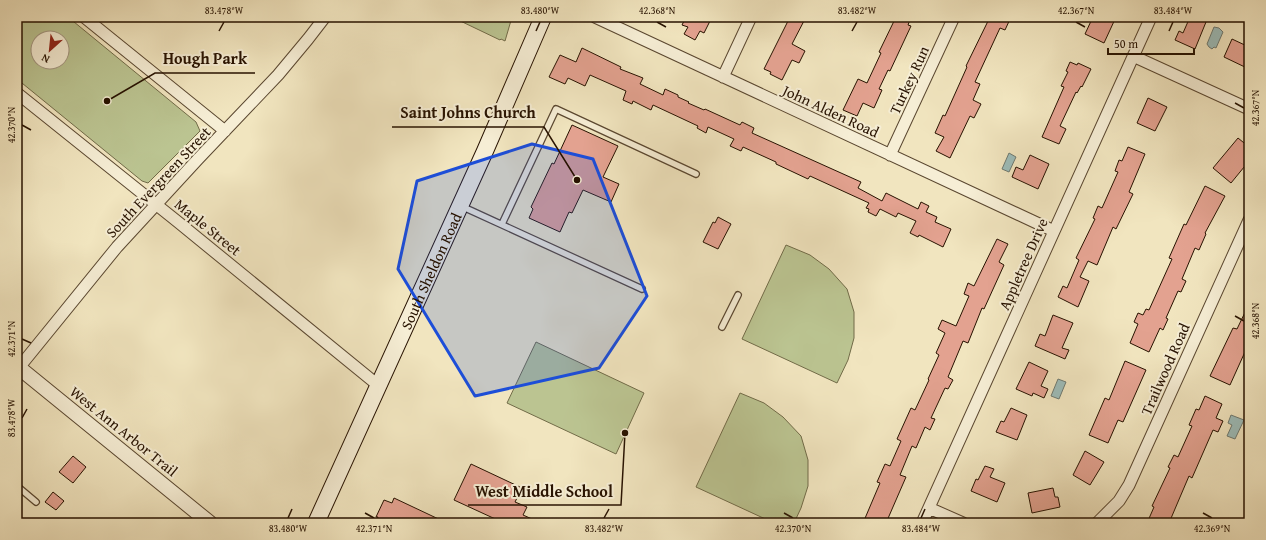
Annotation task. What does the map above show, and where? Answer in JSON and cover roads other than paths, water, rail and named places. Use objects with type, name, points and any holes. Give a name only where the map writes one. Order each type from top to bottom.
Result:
[{"type":"main road","name":"South Sheldon Road","points":[[316,523],[461,205],[543,17]]},
{"type":"street","points":[[84,17],[225,131]]},
{"type":"street","name":"South Evergreen Street","points":[[18,368],[117,247],[278,75],[325,17]]},
{"type":"street","name":"John Alden Road","points":[[595,17],[1054,231]]},
{"type":"street","points":[[723,77],[751,17]]},
{"type":"street","name":"Turkey Run","points":[[890,155],[954,17]]},
{"type":"street","name":"Appletree Drive","points":[[922,523],[1151,17]]},
{"type":"street","points":[[1133,56],[1249,108]]},
{"type":"street","name":"Maple Street","points":[[17,93],[379,386]]},
{"type":"street","name":"Trailwood Road","points":[[1097,523],[1119,500],[1129,485],[1249,220]]},
{"type":"street","name":"West Ann Arbor Trail","points":[[18,368],[210,523]]},
{"type":"street","points":[[929,508],[962,523]]},
{"type":"lane","points":[[502,224],[556,109],[696,174]]},
{"type":"lane","points":[[461,205],[642,289]]},
{"type":"lane","points":[[722,327],[738,295]]},
{"type":"lane","points":[[17,486],[36,502]]},
{"type":"water","points":[[1214,27],[1219,28],[1223,32],[1216,48],[1214,47],[1212,49],[1207,44]]},
{"type":"water","points":[[1009,153],[1016,157],[1009,172],[1002,169]]},
{"type":"water","points":[[1058,379],[1066,382],[1059,399],[1051,396]]},
{"type":"water","points":[[1231,415],[1244,420],[1235,439],[1227,436],[1232,425],[1228,423]]},
{"type":"place","name":"Hough Park","points":[[107,101]]},
{"type":"place","name":"Saint Johns Church","points":[[577,180]]},
{"type":"place","name":"West Middle School","points":[[625,433]]}]
